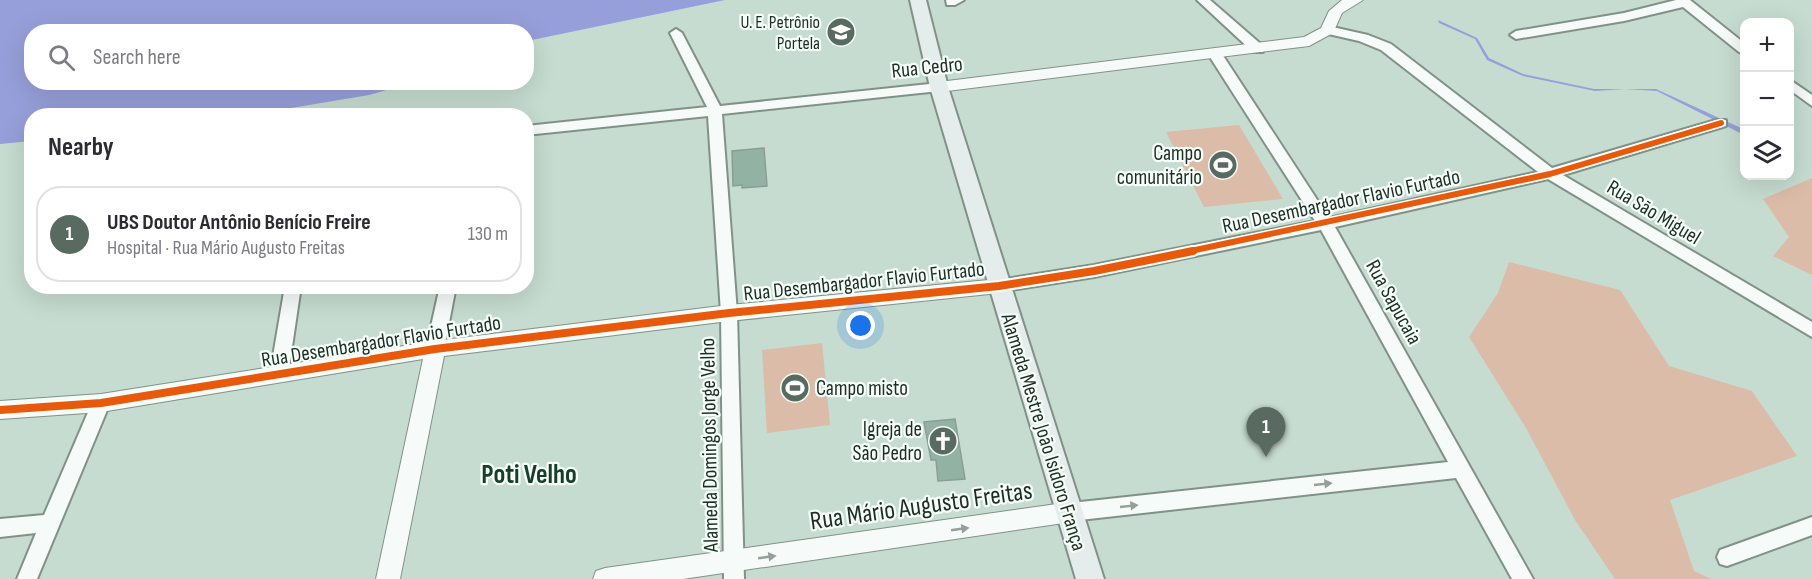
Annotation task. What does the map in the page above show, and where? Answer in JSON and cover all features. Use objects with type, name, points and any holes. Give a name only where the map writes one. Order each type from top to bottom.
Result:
[{"type":"main road","name":"Alameda Mestre João Isidoro França","points":[[918,0],[939,87],[1090,579]]},
{"type":"street","points":[[1203,0],[1258,49]]},
{"type":"street","points":[[1328,30],[1332,14],[1337,7],[1356,0]]},
{"type":"street","points":[[1516,35],[1624,17],[1684,1],[1740,46]]},
{"type":"street","name":"Rua Cedro","points":[[534,130],[939,87],[1258,49],[1309,41],[1328,30]]},
{"type":"street","name":"Rua São Miguel","points":[[1328,30],[1363,38],[1386,47],[1550,174],[1812,330]]},
{"type":"street","name":"Alameda Domingos Jorge Velho","points":[[676,33],[715,110],[729,313],[734,570]]},
{"type":"street","name":"Rua Sapucaia","points":[[1215,54],[1325,224],[1523,579]]},
{"type":"street","points":[[1794,87],[1812,102]]},
{"type":"street","name":"Rua Desembargador Flavio Furtado","points":[[0,410],[101,403],[435,349],[729,313],[999,286],[1094,272],[1550,174],[1720,123]]},
{"type":"street","points":[[279,374],[291,294]]},
{"type":"street","points":[[388,579],[446,294]]},
{"type":"street","points":[[27,579],[101,403]]},
{"type":"street","name":"Rua Mário Augusto Freitas","points":[[605,579],[734,570],[1071,512],[1461,469]]},
{"type":"street","points":[[0,528],[50,523]]},
{"type":"street","points":[[1727,557],[1812,526]]},
{"type":"shaded area","name":"Campo comunitário","points":[[1239,125],[1283,199],[1204,207],[1166,132]]},
{"type":"shaded area","points":[[1812,178],[1812,275],[1773,256],[1789,237],[1763,199]]},
{"type":"shaded area","points":[[1509,262],[1620,290],[1669,366],[1752,391],[1797,456],[1670,500],[1694,571],[1711,579],[1615,579],[1575,520],[1526,428],[1469,337],[1498,293]]},
{"type":"shaded area","name":"Campo misto","points":[[822,343],[830,425],[767,433],[762,350]]},
{"type":"water","points":[[0,0],[725,0],[534,40],[534,24],[24,24],[24,90],[387,90],[292,108],[24,108],[24,142],[0,144]]},
{"type":"water","points":[[1438,20],[1477,38],[1489,58],[1523,74],[1594,89],[1625,89],[1595,91],[1523,76],[1487,60],[1475,39],[1439,23]]},
{"type":"water","points":[[1625,89],[1656,89],[1740,128],[1740,133],[1657,91]]},
{"type":"building","points":[[764,148],[767,186],[742,188],[742,185],[733,186],[732,151]]},
{"type":"building","name":"Igreja de São Pedro","points":[[955,419],[965,479],[938,481],[936,460],[931,460],[924,422]]},
{"type":"cycle path","points":[[0,410],[101,403],[435,349],[729,313],[999,286],[1094,271],[1325,224],[1550,174],[1721,123]]},
{"type":"place","name":"U. E. Petrônio Portela","points":[[841,32]]},
{"type":"place","name":"Campo comunitário","points":[[1223,165]]},
{"type":"place","name":"Campo misto","points":[[795,388]]},
{"type":"place","name":"Igreja de São Pedro","points":[[943,441]]},
{"type":"place","name":"UBS Doutor Antônio Benício Freire","points":[[1266,457]]},
{"type":"district","name":"Poti Velho","points":[[529,474]]}]
